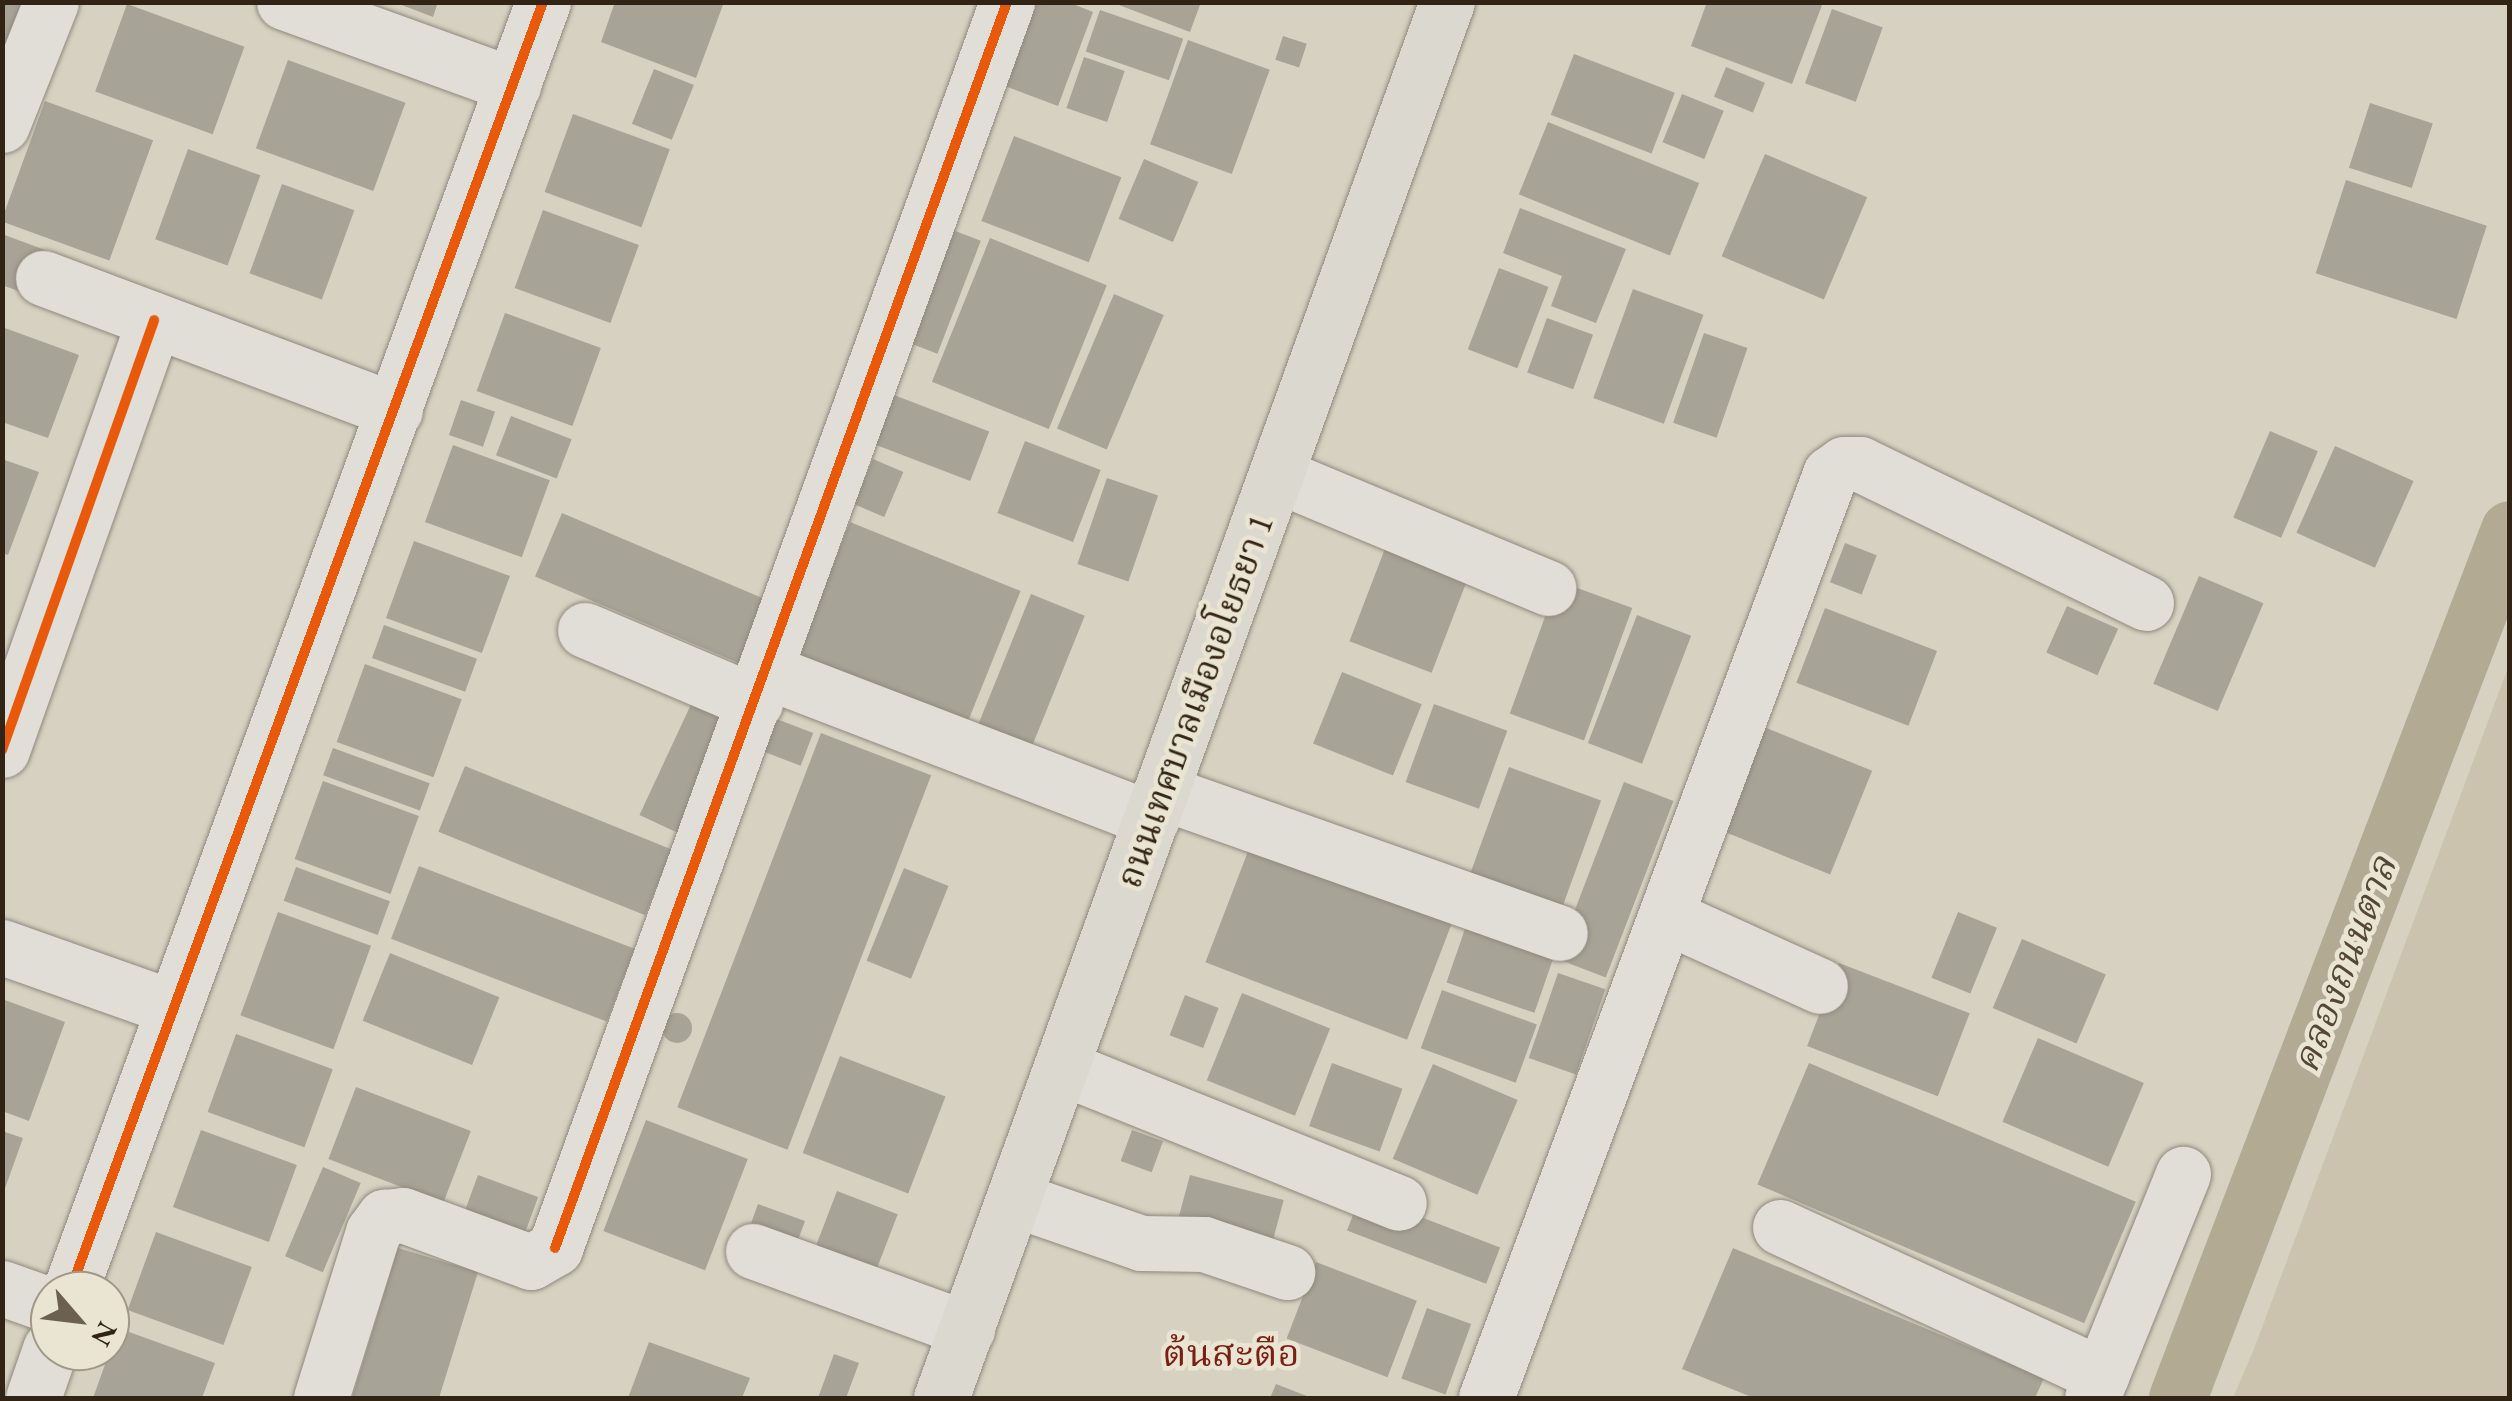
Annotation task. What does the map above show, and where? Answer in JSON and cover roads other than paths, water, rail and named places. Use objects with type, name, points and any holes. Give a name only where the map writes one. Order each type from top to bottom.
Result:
[{"type":"main road","name":"ถนนเทศบาลเมืองอโยธยา 1","points":[[942,1398],[1448,2]]},
{"type":"street","points":[[2,125],[50,2]]},
{"type":"street","points":[[284,2],[513,85]]},
{"type":"street","points":[[77,1271],[543,2]]},
{"type":"street","points":[[321,1398],[372,1232],[384,1217],[402,1214],[531,1262],[556,1248],[1008,2]]},
{"type":"street","points":[[43,278],[395,410]]},
{"type":"street","points":[[2,750],[154,320]]},
{"type":"street","points":[[1486,1398],[1830,474],[1844,464],[1860,464],[2146,603]]},
{"type":"street","points":[[1276,475],[1548,588]]},
{"type":"street","points":[[585,630],[1560,933]]},
{"type":"street","points":[[1666,916],[1820,986]]},
{"type":"street","points":[[2,947],[171,1007]]},
{"type":"street","points":[[1061,1067],[1399,1203]]},
{"type":"street","points":[[1780,1227],[2097,1386],[2184,1174]]},
{"type":"street","points":[[1014,1199],[1140,1243],[1204,1244],[1287,1272]]},
{"type":"street","points":[[753,1250],[967,1329]]},
{"type":"street","points":[[2,1288],[30,1298]]},
{"type":"street","points":[[32,1398],[42,1371]]},
{"type":"waterway","name":"คลองถนนตาล","points":[[2178,1398],[2510,530]]},
{"type":"district","name":"ต้นสะตือ","points":[[1231,1353]]}]
